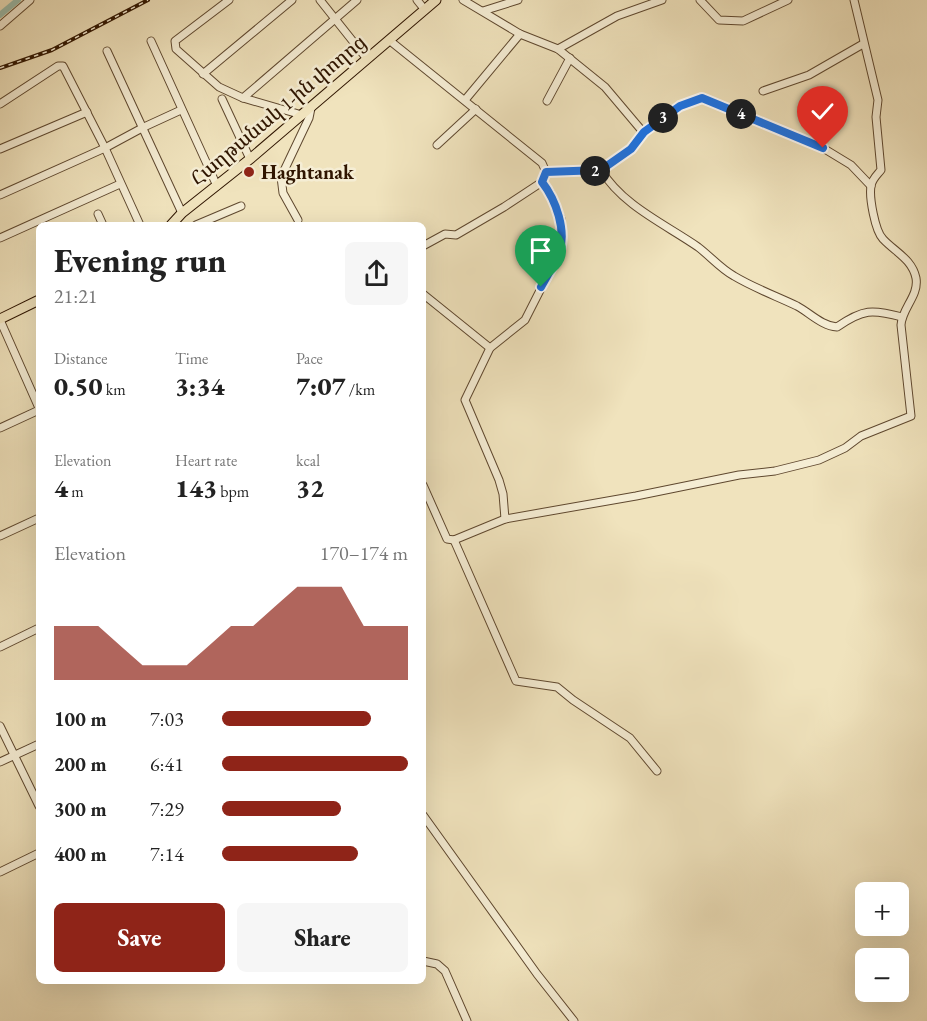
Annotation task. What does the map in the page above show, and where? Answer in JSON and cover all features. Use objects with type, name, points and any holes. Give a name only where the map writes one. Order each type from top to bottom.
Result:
[{"type":"main road","name":"Հաղթանակ 1-ին փողոց","points":[[174,222],[436,0]]},
{"type":"main road","points":[[0,320],[36,302]]},
{"type":"street","points":[[0,26],[30,0]]},
{"type":"street","points":[[229,0],[175,41],[176,49],[219,87],[243,98],[302,115]]},
{"type":"street","points":[[203,74],[292,0]]},
{"type":"street","points":[[320,0],[367,59]]},
{"type":"street","points":[[243,98],[357,0]]},
{"type":"street","points":[[417,0],[425,10]]},
{"type":"street","points":[[463,0],[520,34],[558,49],[618,99],[644,132]]},
{"type":"street","points":[[483,11],[518,0]]},
{"type":"street","points":[[558,49],[617,16],[662,0]]},
{"type":"street","points":[[700,0],[719,20],[743,21],[788,0]]},
{"type":"street","points":[[451,539],[505,519],[739,475],[775,471],[819,460],[846,448],[861,436],[911,416],[902,317],[915,295],[915,276],[912,266],[882,238],[877,225],[871,186],[873,179],[881,170],[876,117],[878,100],[854,0]]},
{"type":"street","points":[[465,100],[520,34]]},
{"type":"street","points":[[389,40],[542,163],[546,172],[542,182],[456,235],[445,234],[426,244]]},
{"type":"street","points":[[151,41],[217,186]]},
{"type":"street","points":[[763,91],[809,75],[863,44]]},
{"type":"street","points":[[107,51],[182,213]]},
{"type":"street","points":[[547,101],[570,58]]},
{"type":"street","points":[[0,104],[58,66],[63,66],[105,148],[139,222]]},
{"type":"street","points":[[546,172],[601,170],[631,149],[644,132],[680,106],[702,98],[823,148],[851,165],[871,186]]},
{"type":"street","points":[[222,99],[250,159]]},
{"type":"street","points":[[298,220],[283,192],[281,177],[309,118],[311,108]]},
{"type":"street","points":[[437,145],[476,109]]},
{"type":"street","points":[[0,195],[105,148],[181,110]]},
{"type":"street","points":[[0,149],[87,112]]},
{"type":"street","points":[[601,170],[607,181],[622,196],[651,218],[699,248],[732,275],[796,306],[823,323],[837,327],[854,315],[866,311],[902,317]]},
{"type":"street","points":[[505,519],[503,494],[499,480],[465,400],[490,348],[525,320],[560,251],[561,219],[542,182]]},
{"type":"street","points":[[0,238],[120,184]]},
{"type":"street","points":[[203,222],[241,206]]},
{"type":"street","points":[[98,214],[102,222]]},
{"type":"street","points":[[426,296],[490,348]]},
{"type":"street","points":[[0,320],[36,402]]},
{"type":"street","points":[[0,428],[36,410]]},
{"type":"street","points":[[426,492],[451,539],[513,678],[520,683],[548,684],[557,687],[630,738],[657,771]]},
{"type":"street","points":[[0,536],[36,519]]},
{"type":"street","points":[[0,647],[36,629]]},
{"type":"street","points":[[0,726],[36,800]]},
{"type":"street","points":[[0,762],[36,746]]},
{"type":"street","points":[[426,819],[537,974],[574,1021]]},
{"type":"street","points":[[0,872],[36,854]]},
{"type":"street","points":[[426,962],[437,964],[445,971],[467,1021]]},
{"type":"waterway","points":[[0,15],[18,0]]},
{"type":"railway","points":[[0,68],[52,50],[148,0]]},
{"type":"place","name":"Haghtanak","points":[[249,172]]},
{"type":"route","points":[[541,287],[560,251],[561,219],[542,182],[546,172],[601,170],[631,149],[644,132],[680,106],[702,98],[823,148]]}]
